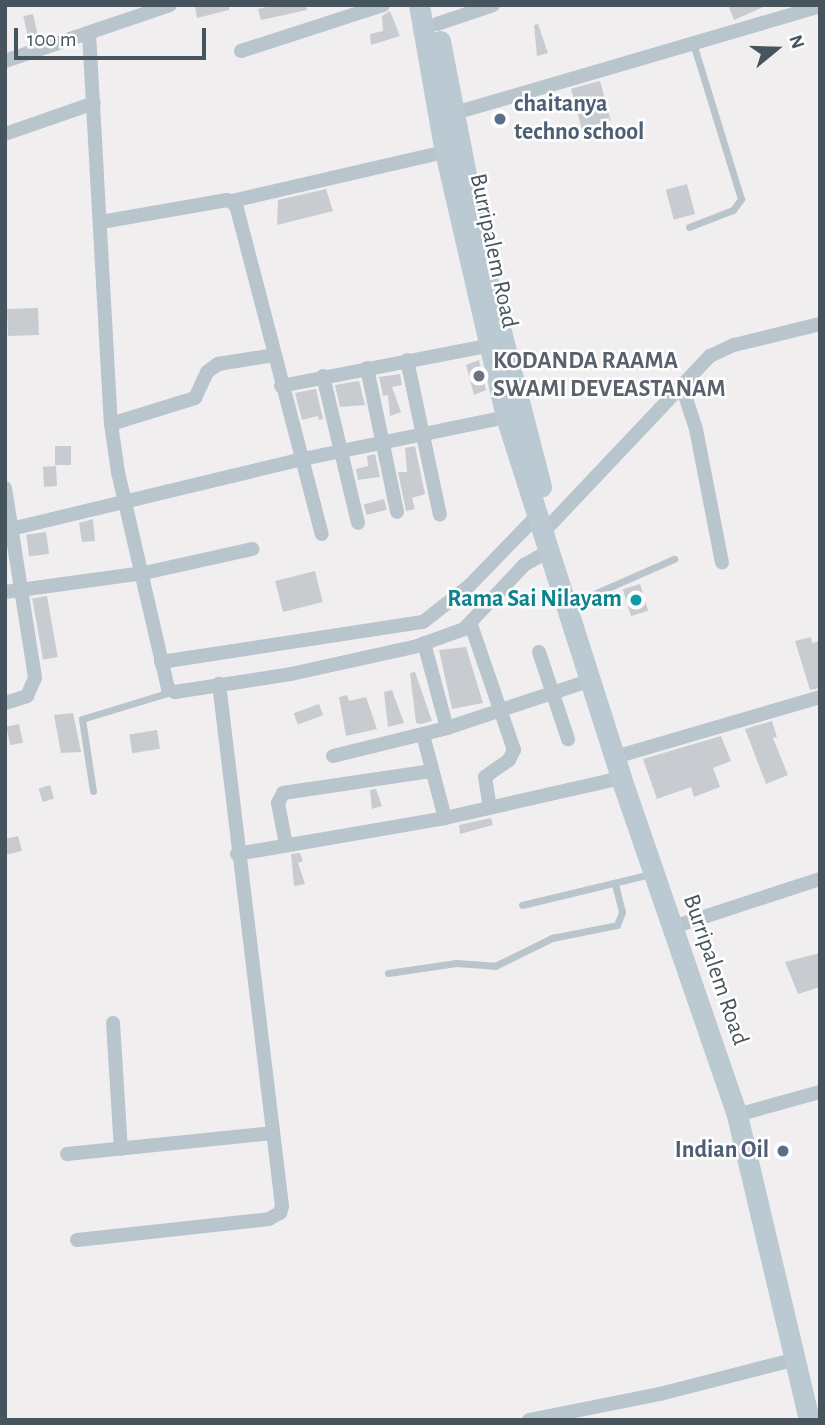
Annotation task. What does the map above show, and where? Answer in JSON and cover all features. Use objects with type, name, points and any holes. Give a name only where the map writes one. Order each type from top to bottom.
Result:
[{"type":"main road","name":"Burripalem Road","points":[[419,5],[483,262],[546,534]]},
{"type":"main road","name":"Burripalem Road","points":[[435,14],[446,115],[445,152],[487,346],[506,417],[568,606],[571,686],[615,757],[649,875],[673,927],[737,1115],[809,1420]]},
{"type":"street","points":[[5,61],[170,5]]},
{"type":"street","points":[[241,51],[383,5]]},
{"type":"street","points":[[435,14],[494,5]]},
{"type":"street","points":[[446,115],[820,6]]},
{"type":"street","points":[[89,33],[102,222],[111,424],[124,500],[144,573],[161,662],[172,692],[291,674],[424,643],[471,625],[524,565],[546,534],[682,386],[718,351],[820,324]]},
{"type":"street","points":[[5,134],[93,103]]},
{"type":"street","points":[[102,222],[232,201],[445,152]]},
{"type":"street","points":[[232,201],[239,213],[281,386],[322,534]]},
{"type":"street","points":[[281,386],[487,346]]},
{"type":"street","points":[[111,424],[195,398],[207,372],[218,364],[274,355]]},
{"type":"street","points":[[407,360],[440,515]]},
{"type":"street","points":[[367,368],[397,512]]},
{"type":"street","points":[[323,376],[358,523]]},
{"type":"street","points":[[682,386],[696,429],[722,563]]},
{"type":"street","points":[[10,535],[124,500],[342,450],[506,417]]},
{"type":"street","points":[[5,488],[34,685],[27,696],[5,702]]},
{"type":"street","points":[[161,662],[423,622],[546,534]]},
{"type":"street","points":[[5,592],[144,573],[252,549]]},
{"type":"street","points":[[471,625],[502,710],[513,756],[485,776],[489,808]]},
{"type":"street","points":[[424,643],[447,728]]},
{"type":"street","points":[[540,652],[571,686],[568,738]]},
{"type":"street","points":[[77,1240],[275,1218],[282,1206],[237,854],[219,684]]},
{"type":"street","points":[[332,756],[447,728],[571,686]]},
{"type":"street","points":[[615,757],[820,697]]},
{"type":"street","points":[[423,735],[445,818]]},
{"type":"street","points":[[286,845],[278,803],[283,793],[432,771]]},
{"type":"street","points":[[237,854],[445,818],[621,778]]},
{"type":"street","points":[[673,927],[819,882]]},
{"type":"street","points":[[113,1023],[121,1149]]},
{"type":"street","points":[[737,1115],[820,1092]]},
{"type":"street","points":[[67,1154],[274,1133]]},
{"type":"street","points":[[529,1420],[660,1394],[796,1359]]},
{"type":"lane","points":[[689,227],[733,210],[741,199],[693,43]]},
{"type":"lane","points":[[568,606],[674,559]]},
{"type":"lane","points":[[93,791],[82,719],[172,692]]},
{"type":"lane","points":[[522,905],[649,875]]},
{"type":"lane","points":[[388,974],[456,963],[495,965],[552,938],[617,925],[622,912],[615,883]]},
{"type":"building","points":[[229,5],[229,10],[197,18],[195,7]]},
{"type":"building","points":[[275,5],[306,5],[307,10],[261,20],[258,9]]},
{"type":"building","points":[[728,5],[768,5],[734,20]]},
{"type":"building","points":[[390,11],[400,36],[371,45],[370,34],[383,31],[382,16]]},
{"type":"building","points":[[33,14],[39,39],[29,42],[23,16]]},
{"type":"building","points":[[538,24],[548,53],[537,56],[534,25]]},
{"type":"building","points":[[600,81],[611,121],[582,128],[571,89]]},
{"type":"building","points":[[687,184],[695,214],[674,220],[666,190]]},
{"type":"building","points":[[326,189],[333,211],[277,225],[278,200]]},
{"type":"building","points":[[38,308],[39,335],[8,336],[7,309]]},
{"type":"building","name":"KODANDA RAAMA SWAMI DEVEASTANAM","points":[[479,360],[486,390],[474,395],[466,365]]},
{"type":"building","points":[[400,374],[402,385],[392,387],[401,412],[390,416],[388,395],[383,396],[379,377]]},
{"type":"building","points":[[359,381],[365,405],[340,407],[335,385]]},
{"type":"building","points":[[316,389],[323,419],[319,420],[318,416],[302,420],[295,393]]},
{"type":"building","points":[[55,446],[71,446],[71,465],[55,465]]},
{"type":"building","points":[[415,446],[425,494],[412,498],[415,509],[406,511],[398,472],[407,472],[405,448]]},
{"type":"building","points":[[375,454],[380,477],[358,480],[356,469],[368,466],[367,456]]},
{"type":"building","points":[[56,466],[57,486],[44,487],[43,467]]},
{"type":"building","points":[[384,499],[387,510],[367,515],[364,504]]},
{"type":"building","points":[[93,519],[95,541],[82,542],[79,523]]},
{"type":"building","points":[[46,532],[49,554],[29,557],[26,535]]},
{"type":"building","points":[[315,571],[323,602],[283,612],[275,581]]},
{"type":"building","name":"Rama Sai Nilayam","points":[[640,584],[648,611],[631,616],[623,589]]},
{"type":"building","points":[[47,596],[58,657],[43,660],[32,599]]},
{"type":"building","points":[[811,637],[812,643],[820,641],[820,688],[810,690],[795,641]]},
{"type":"building","points":[[466,647],[483,703],[452,709],[439,650]]},
{"type":"building","points":[[415,672],[432,721],[421,724],[416,723],[410,673]]},
{"type":"building","points":[[392,690],[404,723],[388,727],[384,692]]},
{"type":"building","points":[[347,695],[349,701],[366,697],[377,729],[346,736],[339,697]]},
{"type":"building","points":[[319,704],[323,715],[298,725],[294,713]]},
{"type":"building","points":[[73,713],[81,752],[61,753],[54,715]]},
{"type":"building","points":[[772,721],[777,737],[773,738],[788,775],[766,784],[745,729]]},
{"type":"building","points":[[19,724],[23,743],[10,745],[6,727]]},
{"type":"building","points":[[157,730],[160,749],[132,753],[129,734]]},
{"type":"building","points":[[721,736],[731,761],[713,768],[720,787],[694,797],[691,787],[657,799],[643,759]]},
{"type":"building","points":[[50,785],[54,798],[43,802],[39,789]]},
{"type":"building","points":[[376,789],[382,806],[372,809],[370,790]]},
{"type":"building","points":[[491,818],[493,825],[460,834],[459,825]]},
{"type":"building","points":[[18,836],[22,851],[5,855],[5,839]]},
{"type":"building","points":[[300,853],[303,861],[298,863],[305,884],[294,886],[291,854]]},
{"type":"building","points":[[820,953],[820,987],[798,994],[785,962]]},
{"type":"place","name":"chaitanya techno school","points":[[500,119]]},
{"type":"place","name":"KODANDA RAAMA SWAMI DEVEASTANAM","points":[[479,376]]},
{"type":"place","name":"Rama Sai Nilayam","points":[[636,600]]},
{"type":"place","name":"Indian Oil","points":[[783,1151]]}]
